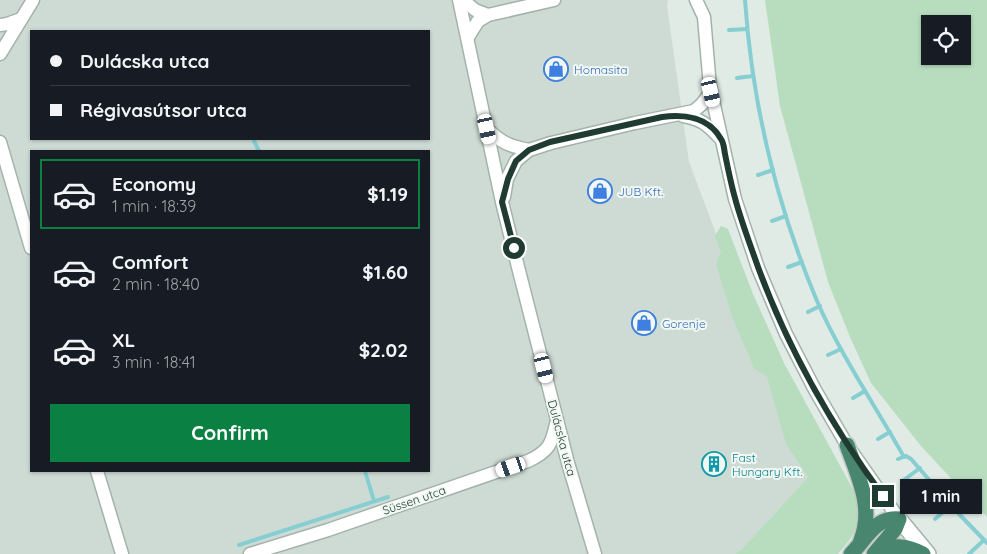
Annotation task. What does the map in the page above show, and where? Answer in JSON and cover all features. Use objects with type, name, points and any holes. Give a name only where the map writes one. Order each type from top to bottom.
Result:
[{"type":"highway","points":[[847,445],[864,495],[867,511],[866,526],[855,550]]},
{"type":"highway","points":[[855,550],[880,522],[891,518],[900,519],[895,530],[875,553]]},
{"type":"highway","points":[[875,553],[907,546],[923,554]]},
{"type":"street","points":[[0,54],[32,0]]},
{"type":"street","name":"Dulácska utca","points":[[459,0],[502,202],[568,463],[595,554]]},
{"type":"street","points":[[463,0],[475,10],[488,15]]},
{"type":"street","points":[[468,37],[478,21],[488,15],[554,0]]},
{"type":"street","points":[[696,0],[704,17],[711,92],[735,199],[758,268],[786,334],[815,390],[847,445],[900,519],[928,554]]},
{"type":"street","points":[[704,17],[707,0]]},
{"type":"street","points":[[0,25],[21,19]]},
{"type":"street","points":[[502,202],[508,179],[516,161],[529,150],[550,142],[694,111],[711,92]]},
{"type":"street","points":[[678,115],[697,118],[708,125],[722,140]]},
{"type":"street","points":[[487,129],[500,141],[529,150]]},
{"type":"street","points":[[0,142],[30,245]]},
{"type":"street","name":"Süssen utca","points":[[250,554],[328,530],[540,456],[550,446],[557,421]]},
{"type":"street","points":[[97,472],[122,554]]},
{"type":"shaded area","points":[[0,0],[668,0],[667,6],[689,162],[808,477],[742,549],[735,554],[0,554]]},
{"type":"green space","points":[[765,0],[987,0],[987,517],[921,446],[871,383],[828,282],[780,106]]},
{"type":"green space","points":[[721,226],[728,229],[753,294],[784,363],[855,493],[858,513],[857,526],[851,539],[838,554],[735,554],[742,549],[808,477],[786,444],[767,377],[754,368],[732,317],[716,264],[721,252],[715,236]]},
{"type":"waterway","points":[[745,0],[748,39],[760,115],[778,191],[790,228],[826,321],[847,361],[904,457]]},
{"type":"waterway","points":[[729,30],[747,29]]},
{"type":"waterway","points":[[737,78],[753,76]]},
{"type":"waterway","points":[[254,141],[258,150]]},
{"type":"waterway","points":[[758,175],[773,170]]},
{"type":"waterway","points":[[772,221],[786,216]]},
{"type":"waterway","points":[[788,267],[802,262]]},
{"type":"waterway","points":[[808,312],[820,306]]},
{"type":"waterway","points":[[828,355],[841,349]]},
{"type":"waterway","points":[[853,398],[865,391]]},
{"type":"waterway","points":[[878,439],[890,432]]},
{"type":"waterway","points":[[898,459],[906,456],[911,459],[987,543]]},
{"type":"waterway","points":[[904,480],[920,468]]},
{"type":"waterway","points":[[365,472],[374,501]]},
{"type":"waterway","points":[[239,545],[388,497]]},
{"type":"waterway","points":[[935,519],[951,505]]},
{"type":"waterway","points":[[969,554],[984,540]]},
{"type":"place","name":"Homasita","points":[[556,69]]},
{"type":"place","name":"JUB Kft.","points":[[600,191]]},
{"type":"place","name":"Gorenje","points":[[644,323]]},
{"type":"place","name":"Fast Hungary Kft.","points":[[714,464]]},
{"type":"route","points":[[514,248],[502,202],[508,179],[516,161],[529,150],[550,142],[662,117],[678,115],[697,118],[708,125],[722,140],[735,199],[758,268],[786,334],[815,390],[847,445],[883,496]]}]
